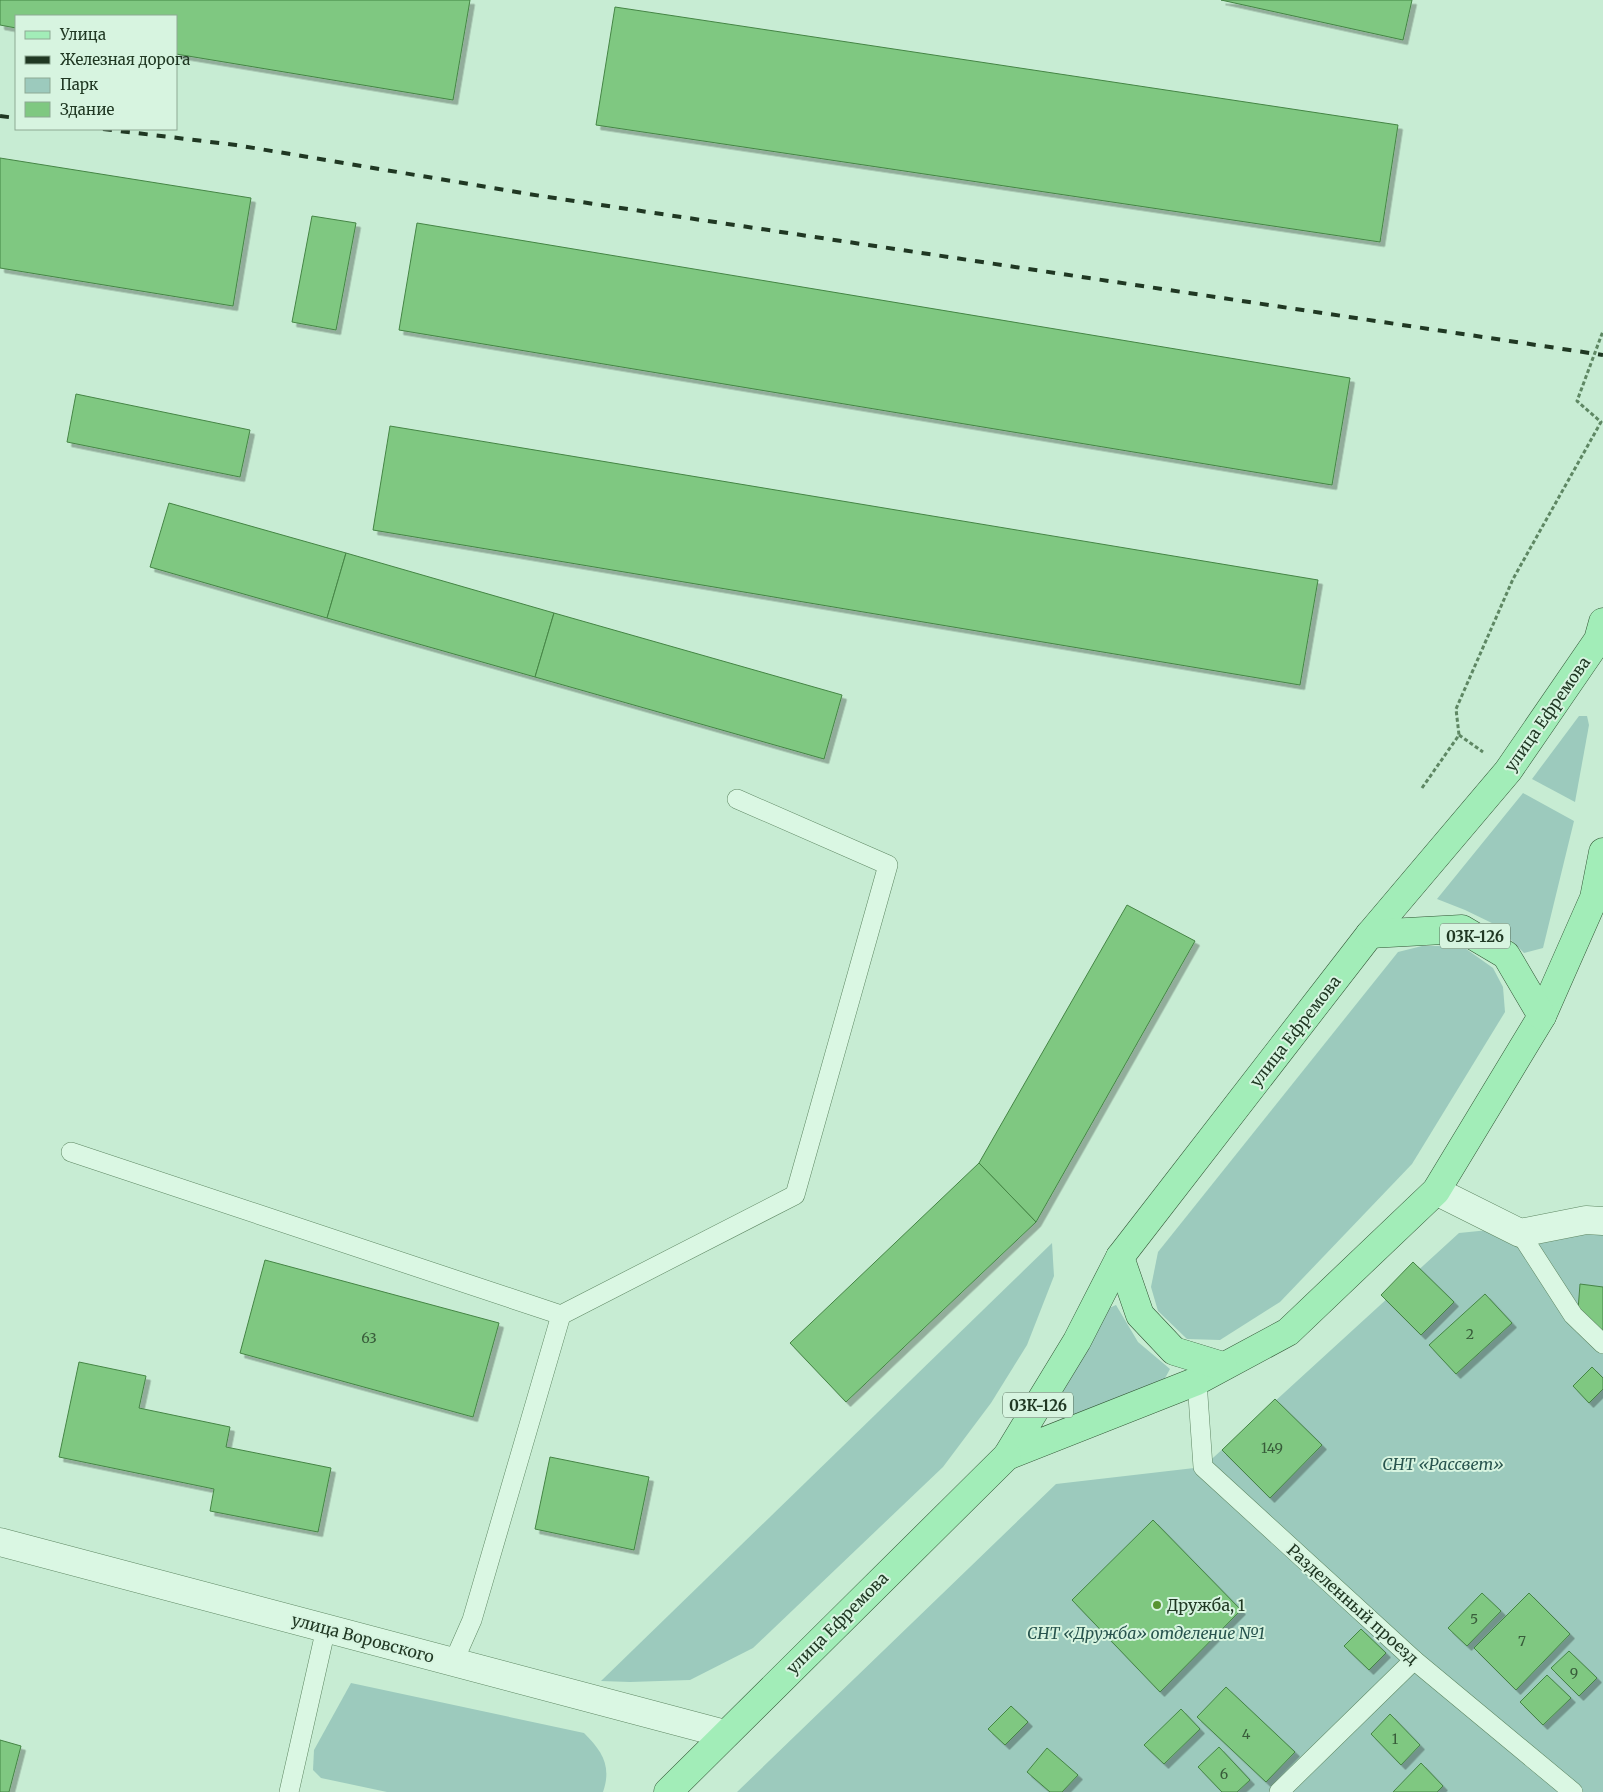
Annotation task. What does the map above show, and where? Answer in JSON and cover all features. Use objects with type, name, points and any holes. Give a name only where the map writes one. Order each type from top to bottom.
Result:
[{"type":"main road","name":"улица Ефремова","points":[[668,1792],[1007,1456],[1077,1341],[1120,1257],[1370,934],[1508,771],[1598,640],[1603,622]]},
{"type":"main road","name":"улица Ефремова","points":[[1007,1456],[1196,1381],[1288,1332],[1436,1190],[1542,1016],[1594,898],[1603,852]]},
{"type":"main road","name":"03К-126","points":[[1370,934],[1462,928],[1506,955],[1542,1016]]},
{"type":"main road","points":[[1120,1257],[1140,1315],[1174,1351],[1223,1366]]},
{"type":"street","points":[[1436,1190],[1520,1233],[1586,1220],[1603,1221]]},
{"type":"street","name":"улица Воровского","points":[[0,1542],[726,1734]]},
{"type":"lane","points":[[71,1152],[561,1315],[795,1195],[888,865],[737,799]]},
{"type":"lane","points":[[1520,1233],[1573,1315],[1603,1344]]},
{"type":"lane","points":[[453,1663],[472,1620],[561,1315]]},
{"type":"lane","name":"Разделенный проезд","points":[[1196,1381],[1204,1467],[1414,1660],[1573,1792]]},
{"type":"lane","points":[[289,1792],[326,1628]]},
{"type":"lane","points":[[1279,1792],[1414,1660]]},
{"type":"path","points":[[1422,788],[1459,735],[1456,709],[1513,579],[1601,422],[1577,401],[1603,331]]},
{"type":"path","points":[[1459,735],[1484,753]]},
{"type":"green space","points":[[1579,716],[1587,716],[1589,725],[1575,802],[1532,779]]},
{"type":"green space","points":[[1523,793],[1574,821],[1543,948],[1524,953],[1496,925],[1437,899]]},
{"type":"green space","points":[[1422,946],[1462,946],[1493,968],[1503,987],[1505,1012],[1412,1164],[1280,1302],[1220,1340],[1187,1339],[1158,1311],[1151,1287],[1158,1252],[1398,952]]},
{"type":"green space","points":[[1586,1220],[1603,1221],[1603,1792],[737,1792],[1056,1484],[1203,1467],[1459,1233]]},
{"type":"green space","points":[[1052,1243],[1054,1276],[1027,1345],[991,1403],[943,1467],[753,1648],[690,1680],[601,1681]]},
{"type":"green space","points":[[1116,1305],[1138,1342],[1170,1369],[1164,1380],[1062,1419],[1052,1409],[1073,1375],[1107,1309]]},
{"type":"green space","points":[[351,1683],[584,1733],[596,1746],[604,1760],[606,1783],[603,1792],[387,1792],[321,1778],[313,1770],[314,1750]]},
{"type":"building","points":[[0,0],[470,0],[453,100],[178,54],[178,15],[15,15],[15,28],[0,25]]},
{"type":"building","points":[[1221,0],[1412,0],[1403,40]]},
{"type":"building","points":[[615,7],[1398,125],[1380,242],[596,125]]},
{"type":"building","points":[[0,158],[251,198],[233,306],[0,268]]},
{"type":"building","points":[[312,216],[356,223],[336,330],[292,322]]},
{"type":"building","points":[[417,223],[1350,378],[1332,485],[399,330]]},
{"type":"building","points":[[76,394],[250,430],[240,477],[67,442]]},
{"type":"building","points":[[390,426],[1318,580],[1300,685],[373,530]]},
{"type":"building","points":[[169,503],[346,553],[327,618],[150,567]]},
{"type":"building","points":[[346,553],[554,613],[535,677],[327,618]]},
{"type":"building","points":[[554,613],[842,695],[824,759],[535,677]]},
{"type":"building","points":[[1127,905],[1195,941],[1036,1222],[979,1163]]},
{"type":"building","points":[[979,1163],[1036,1222],[846,1402],[790,1343]]},
{"type":"building","points":[[265,1260],[499,1323],[473,1417],[240,1353]]},
{"type":"building","points":[[1413,1262],[1454,1302],[1421,1335],[1381,1295]]},
{"type":"building","points":[[1580,1284],[1603,1287],[1603,1336],[1578,1310]]},
{"type":"building","points":[[1485,1294],[1512,1323],[1456,1374],[1429,1345]]},
{"type":"building","points":[[79,1362],[146,1376],[139,1408],[230,1427],[226,1447],[331,1468],[318,1532],[210,1511],[214,1489],[59,1457]]},
{"type":"building","points":[[1592,1367],[1603,1378],[1603,1389],[1589,1403],[1573,1386]]},
{"type":"building","points":[[1275,1399],[1322,1445],[1270,1498],[1222,1450]]},
{"type":"building","points":[[550,1457],[649,1477],[634,1550],[535,1529]]},
{"type":"building","name":"Дружба, 1","points":[[1153,1520],[1241,1610],[1160,1692],[1072,1600]]},
{"type":"building","points":[[1482,1593],[1501,1611],[1467,1646],[1448,1628]]},
{"type":"building","points":[[1529,1593],[1570,1634],[1516,1690],[1474,1648]]},
{"type":"building","points":[[1361,1629],[1386,1653],[1369,1670],[1344,1646]]},
{"type":"building","points":[[1569,1651],[1597,1678],[1579,1696],[1551,1668]]},
{"type":"building","points":[[1547,1675],[1571,1698],[1543,1725],[1520,1702]]},
{"type":"building","points":[[1226,1687],[1295,1752],[1266,1782],[1197,1717]]},
{"type":"building","points":[[1011,1706],[1028,1722],[1005,1745],[988,1729]]},
{"type":"building","points":[[1181,1709],[1200,1729],[1164,1764],[1144,1745]]},
{"type":"building","points":[[1390,1714],[1420,1745],[1401,1765],[1371,1734]]},
{"type":"building","points":[[0,1740],[21,1746],[9,1792],[0,1792]]},
{"type":"building","points":[[1219,1747],[1250,1780],[1237,1792],[1222,1792],[1198,1767]]},
{"type":"building","points":[[1047,1748],[1078,1775],[1062,1792],[1050,1792],[1027,1772]]},
{"type":"building","points":[[1421,1763],[1443,1786],[1437,1792],[1393,1792]]},
{"type":"railway","points":[[0,116],[15,118]]},
{"type":"railway","points":[[111,130],[236,145],[541,196],[1603,355]]},
{"type":"place","name":"Дружба, 1","points":[[1157,1605]]},
{"type":"park label","name":"СНТ «Рассвет»","points":[[1443,1464]]},
{"type":"park label","name":"СНТ «Дружба» отделение №1","points":[[1146,1633]]}]
